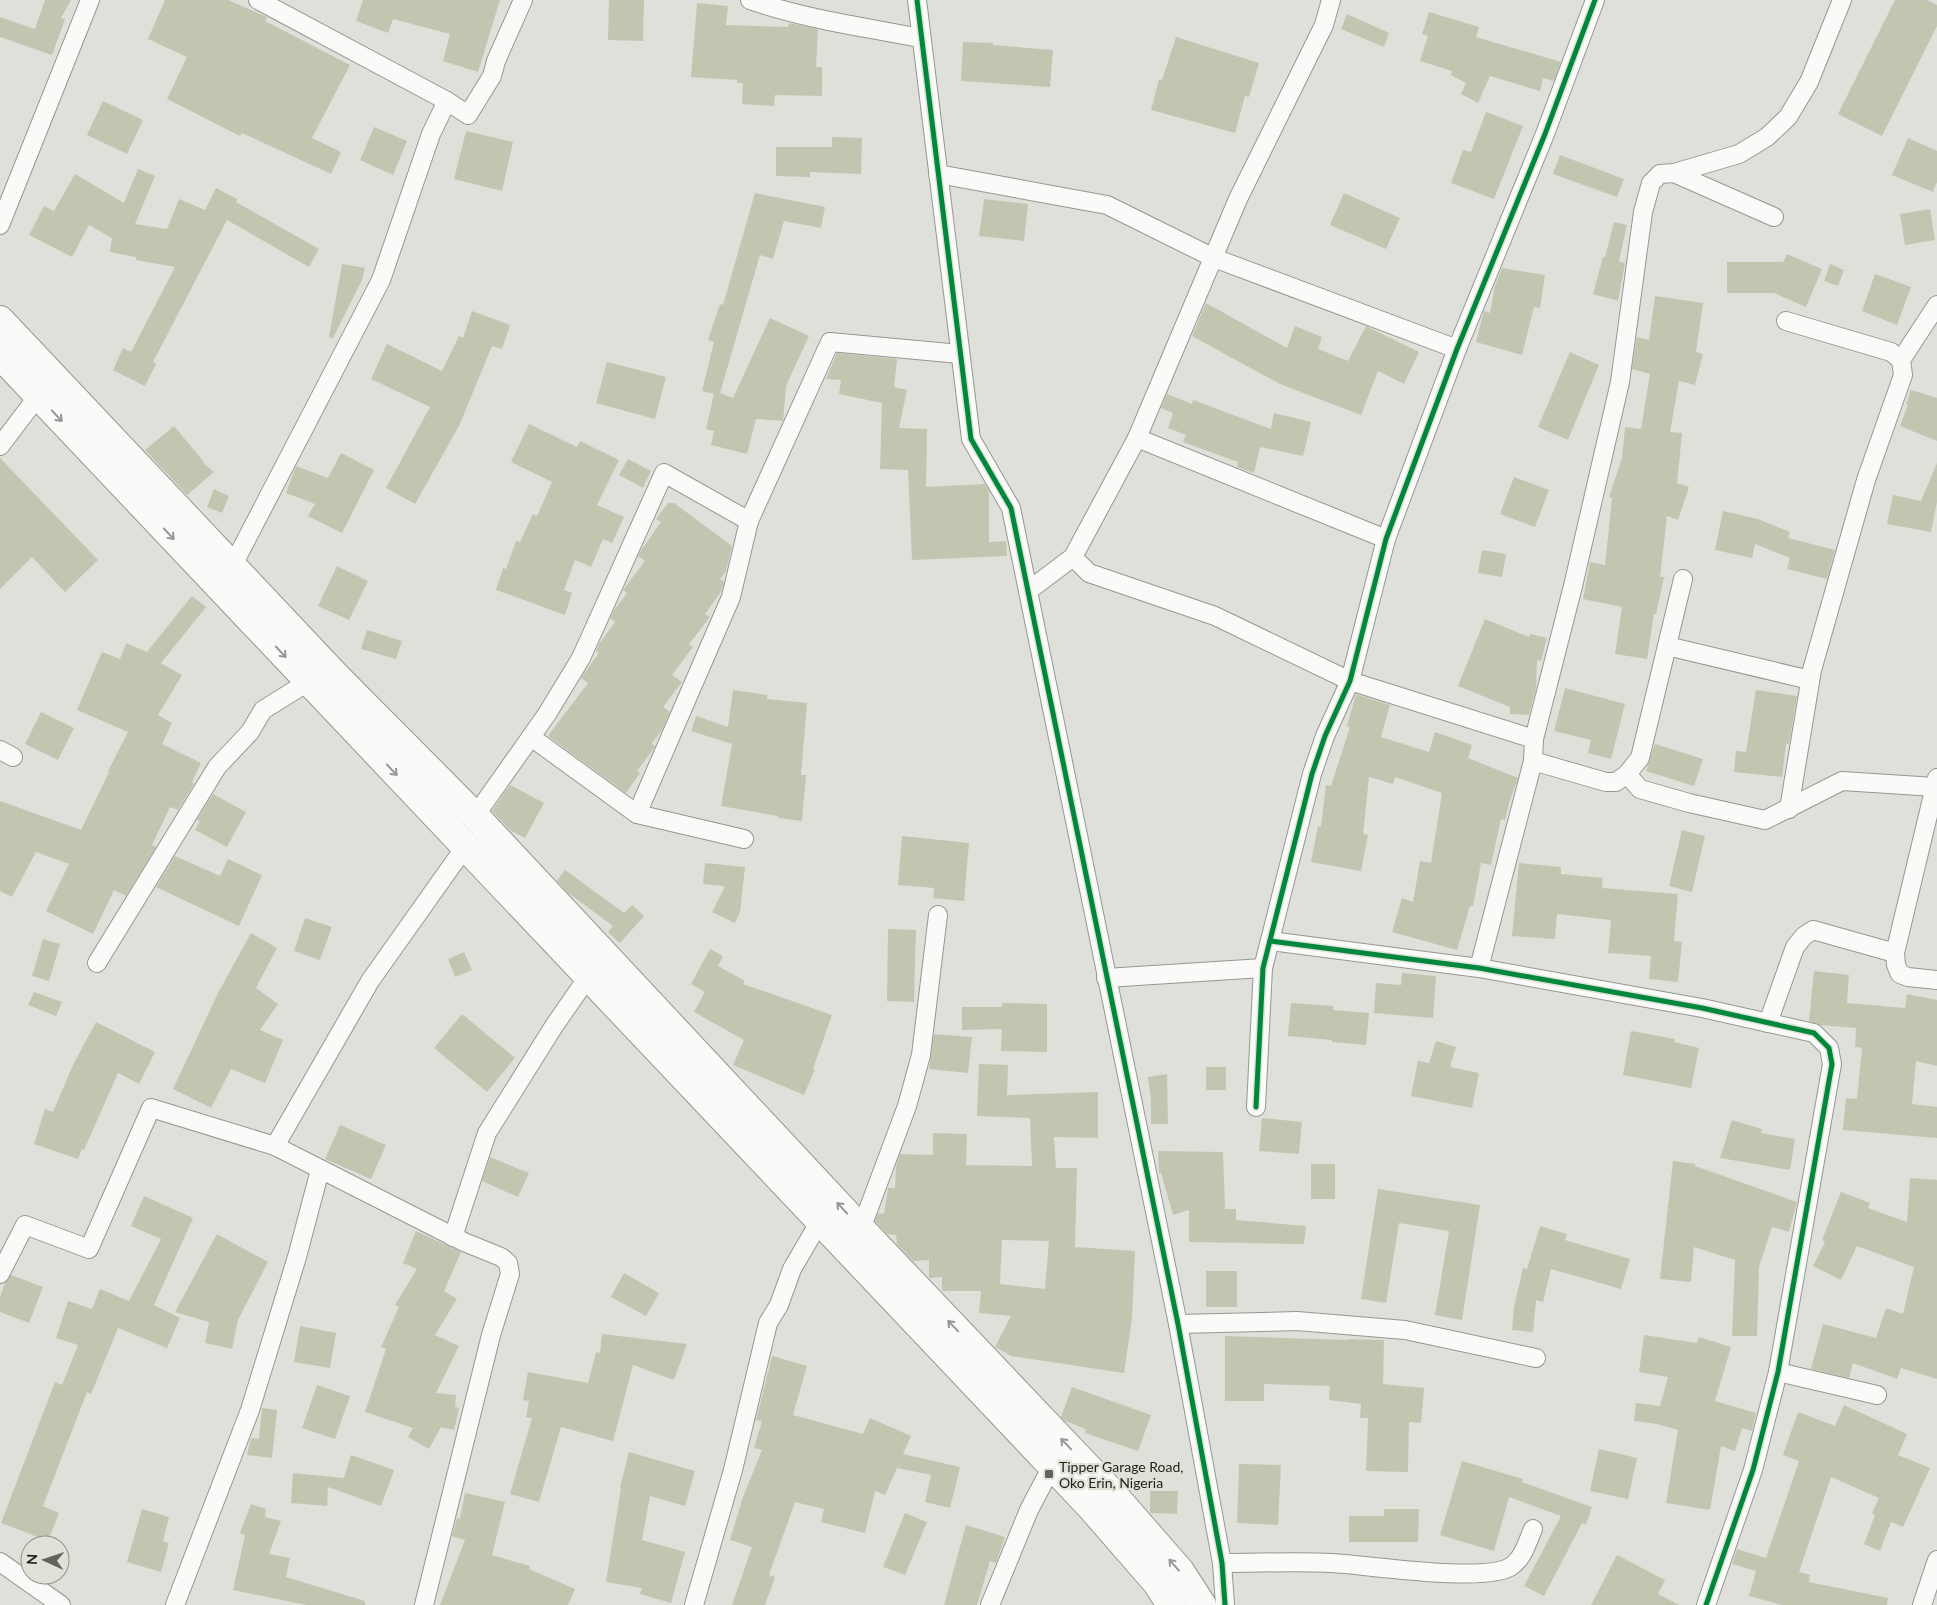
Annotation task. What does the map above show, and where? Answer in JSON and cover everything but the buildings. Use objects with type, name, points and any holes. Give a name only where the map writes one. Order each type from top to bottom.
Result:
[{"type":"main road","points":[[0,320],[223,575],[308,682],[1090,1506],[1157,1583],[1170,1605]]},
{"type":"main road","points":[[0,355],[38,396],[223,575],[342,682],[474,816],[861,1229],[1112,1493],[1180,1571],[1202,1605]]},
{"type":"street","points":[[0,225],[90,0]]},
{"type":"street","points":[[258,0],[447,101],[468,116],[492,76],[496,61],[523,0]]},
{"type":"street","points":[[750,0],[773,8],[819,19],[920,38]]},
{"type":"street","points":[[917,0],[920,38],[971,439],[1011,508],[1178,1324],[1222,1563],[1225,1605]]},
{"type":"street","points":[[1028,591],[1073,557],[1137,438],[1238,199],[1324,25],[1331,0]]},
{"type":"street","points":[[1256,1107],[1263,968],[1312,774],[1324,736],[1350,681],[1386,539],[1457,348],[1545,134],[1595,0]]},
{"type":"street","points":[[1479,968],[1533,761],[1534,738],[1573,586],[1620,382],[1643,212],[1651,182],[1660,174],[1674,174],[1738,154],[1767,137],[1788,117],[1809,82],[1842,0]]},
{"type":"street","points":[[223,575],[381,280],[431,134],[447,101]]},
{"type":"street","points":[[938,174],[1107,205],[1214,258],[1457,348]]},
{"type":"street","points":[[1674,174],[1774,217]]},
{"type":"street","points":[[1789,809],[1810,680],[1866,480],[1903,376],[1901,360],[1937,305]]},
{"type":"street","points":[[1786,321],[1891,352],[1901,360]]},
{"type":"street","points":[[637,814],[731,598],[749,521],[830,342],[960,354]]},
{"type":"street","points":[[0,446],[38,396]]},
{"type":"street","points":[[1137,438],[1386,539]]},
{"type":"street","points":[[474,816],[547,714],[581,658],[664,473],[749,521]]},
{"type":"street","points":[[1073,557],[1089,573],[1215,616],[1350,681],[1534,738]]},
{"type":"street","points":[[1533,761],[1606,782],[1616,782],[1627,774],[1640,758],[1683,579]]},
{"type":"street","points":[[1667,646],[1810,680]]},
{"type":"street","points":[[96,963],[217,767],[250,732],[263,710],[308,682]]},
{"type":"street","points":[[531,737],[637,814],[744,839]]},
{"type":"street","points":[[1627,774],[1640,789],[1689,803],[1765,820],[1842,781],[1936,782],[1933,815],[1895,953],[1896,965],[1900,974],[1908,977],[1937,980]]},
{"type":"street","points":[[275,1146],[370,981],[465,847]]},
{"type":"street","points":[[861,1229],[908,1106],[921,1055],[938,914]]},
{"type":"street","points":[[1768,1023],[1796,947],[1804,936],[1813,930],[1895,953]]},
{"type":"street","points":[[1270,941],[1479,968],[1702,1008],[1814,1033],[1829,1048],[1832,1064],[1778,1372],[1752,1470],[1706,1605]]},
{"type":"street","points":[[1106,978],[1263,968]]},
{"type":"street","points":[[454,1237],[487,1133],[554,1026],[588,977]]},
{"type":"street","points":[[0,1274],[25,1225],[89,1249],[151,1108],[275,1146],[478,1249],[501,1257],[508,1263],[510,1274],[491,1335],[424,1605]]},
{"type":"street","points":[[175,1605],[250,1410],[297,1257],[320,1170]]},
{"type":"street","points":[[694,1605],[733,1470],[768,1323],[779,1305],[792,1269],[820,1221]]},
{"type":"street","points":[[1178,1324],[1297,1321],[1405,1330],[1536,1358]]},
{"type":"street","points":[[1778,1372],[1877,1395]]},
{"type":"street","points":[[990,1605],[1029,1510],[1052,1466]]},
{"type":"street","points":[[1222,1563],[1331,1563],[1449,1573],[1498,1572],[1520,1559],[1533,1529]]},
{"type":"street","points":[[1929,1597],[1937,1560]]},
{"type":"street","points":[[0,1562],[61,1605]]},
{"type":"cycle path","points":[[917,0],[971,439],[1011,508],[1178,1324],[1222,1563],[1225,1605]]},
{"type":"cycle path","points":[[1256,1107],[1263,968],[1312,774],[1325,736],[1350,681],[1386,539],[1457,349],[1545,134],[1595,0]]},
{"type":"cycle path","points":[[1270,941],[1479,968],[1702,1008],[1814,1033],[1829,1048],[1832,1064],[1778,1372],[1753,1470],[1706,1605]]},
{"type":"place","name":"Tipper Garage Road, Oko Erin, Nigeria","points":[[1049,1474]]}]
